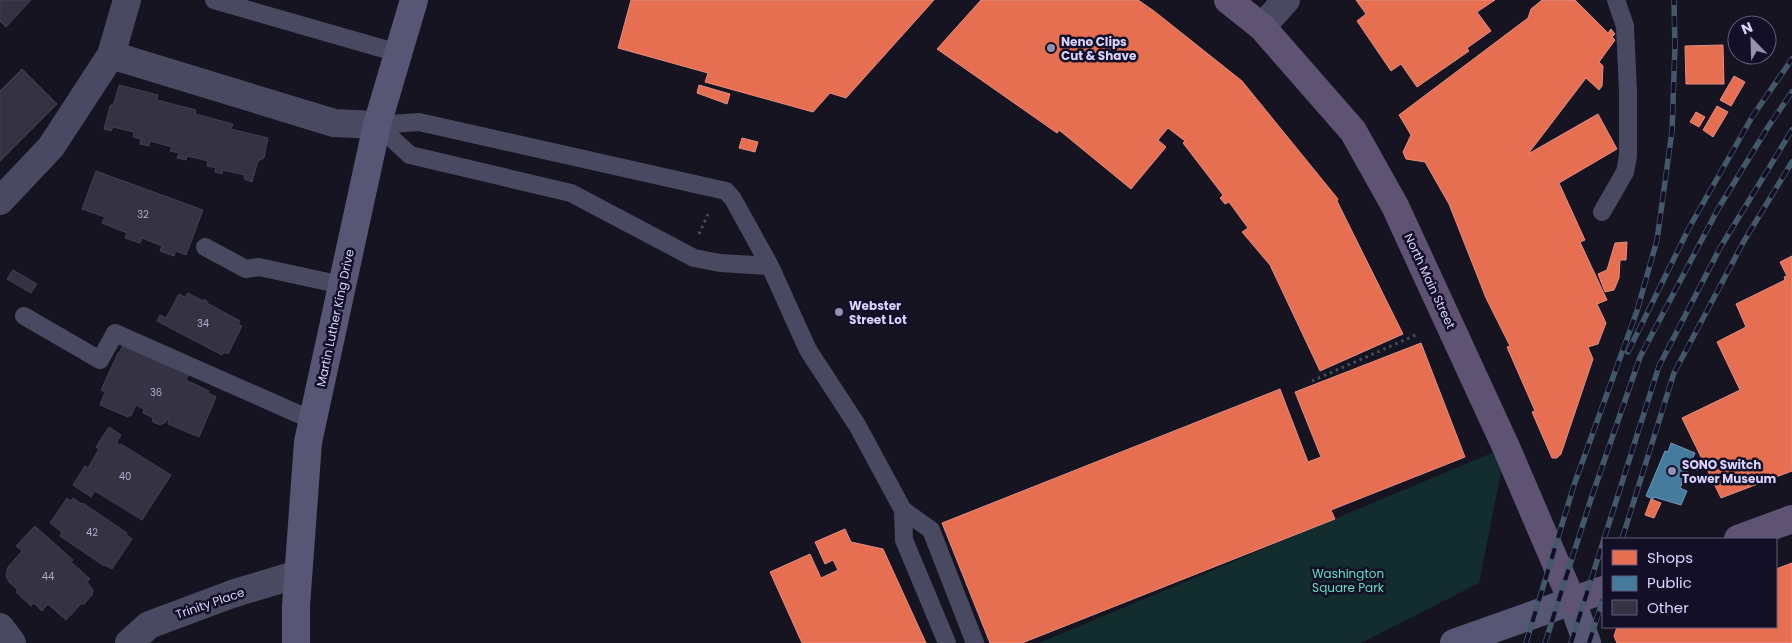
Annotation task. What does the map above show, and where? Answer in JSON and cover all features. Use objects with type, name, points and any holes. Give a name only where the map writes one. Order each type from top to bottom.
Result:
[{"type":"main road","name":"Martin Luther King Drive","points":[[296,642],[298,574],[308,442],[312,420],[377,125],[414,0]]},
{"type":"main road","name":"North Main Street","points":[[1228,0],[1262,26],[1353,131],[1395,206],[1506,447],[1572,601]]},
{"type":"main road","points":[[1741,538],[1792,519]]},
{"type":"main road","points":[[1454,643],[1602,590]]},
{"type":"main road","points":[[1572,601],[1587,643]]},
{"type":"street","points":[[0,201],[51,147],[111,55],[127,0]]},
{"type":"street","points":[[1262,26],[1286,0]]},
{"type":"street","points":[[111,55],[334,123],[377,125]]},
{"type":"street","name":"Trinity Place","points":[[129,643],[149,625],[199,605],[298,574]]},
{"type":"street","points":[[0,627],[12,643]]},
{"type":"lane","points":[[214,0],[398,54]]},
{"type":"lane","points":[[1602,212],[1625,172],[1628,156],[1625,26],[1616,0]]},
{"type":"lane","points":[[377,125],[418,122],[726,191],[734,199],[770,266],[808,350],[857,425],[903,510],[931,530],[975,643]]},
{"type":"lane","points":[[377,125],[410,156],[571,193],[694,258],[720,263],[770,266]]},
{"type":"lane","points":[[206,247],[246,269],[259,267],[342,285]]},
{"type":"lane","points":[[24,316],[100,360],[115,333],[312,420]]},
{"type":"lane","points":[[903,510],[904,540],[947,643]]},
{"type":"path","points":[[698,236],[708,214]]},
{"type":"path","points":[[1312,381],[1418,334]]},
{"type":"green space","name":"Washington Square Park","points":[[1506,447],[1479,583],[1361,643],[1039,643]]},
{"type":"building: Shops","points":[[631,0],[934,0],[846,98],[830,93],[813,112],[705,82],[708,73],[618,48]]},
{"type":"building: Shops","points":[[981,0],[1138,0],[1154,11],[1242,81],[1338,199],[1337,201],[1403,334],[1320,371],[1270,265],[1242,232],[1248,228],[1229,202],[1225,204],[1220,198],[1223,195],[1183,143],[1185,141],[1168,128],[1158,140],[1166,147],[1131,189],[1059,130],[1057,133],[937,49]]},
{"type":"building: Shops","points":[[1356,0],[1495,0],[1477,12],[1491,31],[1467,48],[1469,51],[1417,87],[1401,64],[1391,71],[1357,21],[1366,14]]},
{"type":"building: Shops","points":[[1542,0],[1575,0],[1608,33],[1611,29],[1615,34],[1612,37],[1615,40],[1599,62],[1603,66],[1602,86],[1599,90],[1586,78],[1528,154],[1598,114],[1617,149],[1559,183],[1585,240],[1580,242],[1607,300],[1597,304],[1606,323],[1598,344],[1588,347],[1593,359],[1561,454],[1557,458],[1552,458],[1532,412],[1535,411],[1507,347],[1510,346],[1486,298],[1449,204],[1425,162],[1406,159],[1403,152],[1411,135],[1399,115],[1528,18],[1531,9]]},
{"type":"building: Shops","points":[[1723,45],[1724,84],[1686,84],[1685,46]]},
{"type":"building: Shops","points":[[1734,76],[1745,82],[1731,106],[1720,100]]},
{"type":"building: Shops","points":[[699,85],[730,94],[727,104],[697,93]]},
{"type":"building: Shops","points":[[1717,106],[1728,112],[1713,137],[1703,130]]},
{"type":"building: Shops","points":[[1696,112],[1705,117],[1699,127],[1690,122]]},
{"type":"building: Shops","points":[[742,138],[758,142],[755,152],[739,148]]},
{"type":"building: Shops","points":[[1627,242],[1626,260],[1620,260],[1619,278],[1614,290],[1605,292],[1598,274],[1607,270],[1615,243]]},
{"type":"building: Shops","points":[[1792,256],[1792,471],[1721,498],[1682,418],[1740,390],[1717,342],[1746,327],[1736,304],[1785,280],[1784,277],[1787,276],[1780,262]]},
{"type":"building: Shops","points":[[1421,343],[1465,457],[1331,510],[1335,519],[1022,643],[990,643],[942,523],[1280,389],[1308,462],[1321,457],[1295,392]]},
{"type":"building: Shops","points":[[1651,499],[1661,503],[1654,518],[1645,515]]},
{"type":"building: Shops","points":[[845,529],[851,542],[883,549],[926,643],[802,643],[770,572],[810,554],[821,578],[838,570],[833,560],[825,564],[815,542]]},
{"type":"building: Shops","points":[[1792,563],[1792,643],[1617,643],[1614,636],[1617,628],[1777,628],[1777,569]]},
{"type":"building: Public","name":"SONO Switch Tower Museum","points":[[1671,443],[1695,453],[1680,488],[1687,491],[1681,505],[1646,496],[1665,451],[1668,452]]},
{"type":"building: Other","points":[[0,0],[31,0],[6,27],[0,21]]},
{"type":"building: Other","points":[[22,69],[57,104],[0,161],[0,91]]},
{"type":"building: Other","points":[[119,85],[158,95],[157,100],[196,110],[195,114],[233,124],[231,129],[268,138],[264,158],[258,161],[252,182],[244,179],[245,175],[223,170],[222,174],[215,172],[216,168],[207,166],[208,161],[187,156],[186,160],[177,158],[179,153],[170,151],[172,147],[150,141],[149,146],[140,144],[141,139],[133,137],[134,132],[113,127],[111,131],[104,129],[110,106],[114,103]]},
{"type":"building: Other","points":[[96,171],[203,210],[186,255],[176,251],[174,256],[160,251],[162,246],[142,238],[140,243],[125,238],[127,233],[102,223],[105,217],[82,209]]},
{"type":"building: Other","points":[[13,270],[37,284],[31,293],[7,279]]},
{"type":"building: Other","points":[[188,293],[203,301],[204,299],[207,303],[240,321],[238,324],[242,326],[228,354],[224,352],[222,355],[157,321],[160,315],[166,318],[179,294],[185,297]]},
{"type":"building: Other","points":[[123,345],[189,374],[186,380],[209,391],[208,393],[216,397],[199,437],[168,424],[169,420],[167,419],[166,422],[160,425],[153,422],[152,417],[143,413],[144,409],[136,405],[131,416],[129,415],[128,417],[100,405],[105,392],[101,390]]},
{"type":"building: Other","points":[[109,427],[121,435],[116,443],[121,444],[171,475],[142,520],[95,491],[91,497],[73,485],[85,466],[88,468],[99,449],[96,447]]},
{"type":"building: Other","points":[[67,498],[71,501],[73,498],[83,503],[127,533],[132,539],[112,569],[104,566],[60,536],[62,532],[50,523]]},
{"type":"building: Other","points":[[35,526],[73,560],[71,562],[90,579],[87,582],[93,590],[92,595],[66,620],[48,604],[42,611],[34,603],[31,606],[16,592],[18,590],[9,582],[6,576],[8,567],[22,551],[16,546]]},
{"type":"railway","points":[[1526,643],[1574,485],[1637,311],[1657,240],[1672,131],[1675,46],[1674,0]]},
{"type":"railway","points":[[1628,352],[1689,228],[1752,117],[1792,59]]},
{"type":"railway","points":[[1545,643],[1591,499],[1640,357],[1718,209],[1768,127],[1792,92]]},
{"type":"railway","points":[[1604,538],[1659,366],[1720,248],[1792,130]]},
{"type":"railway","points":[[1622,538],[1674,373],[1744,241],[1792,162]]},
{"type":"railway","points":[[1571,643],[1602,545]]},
{"type":"railway","points":[[1589,643],[1602,602]]},
{"type":"place","name":"Neno Clips Cut & Shave","points":[[1051,48]]},
{"type":"place","name":"Webster Street Lot","points":[[839,312]]},
{"type":"place","name":"SONO Switch Tower Museum","points":[[1672,471]]}]
